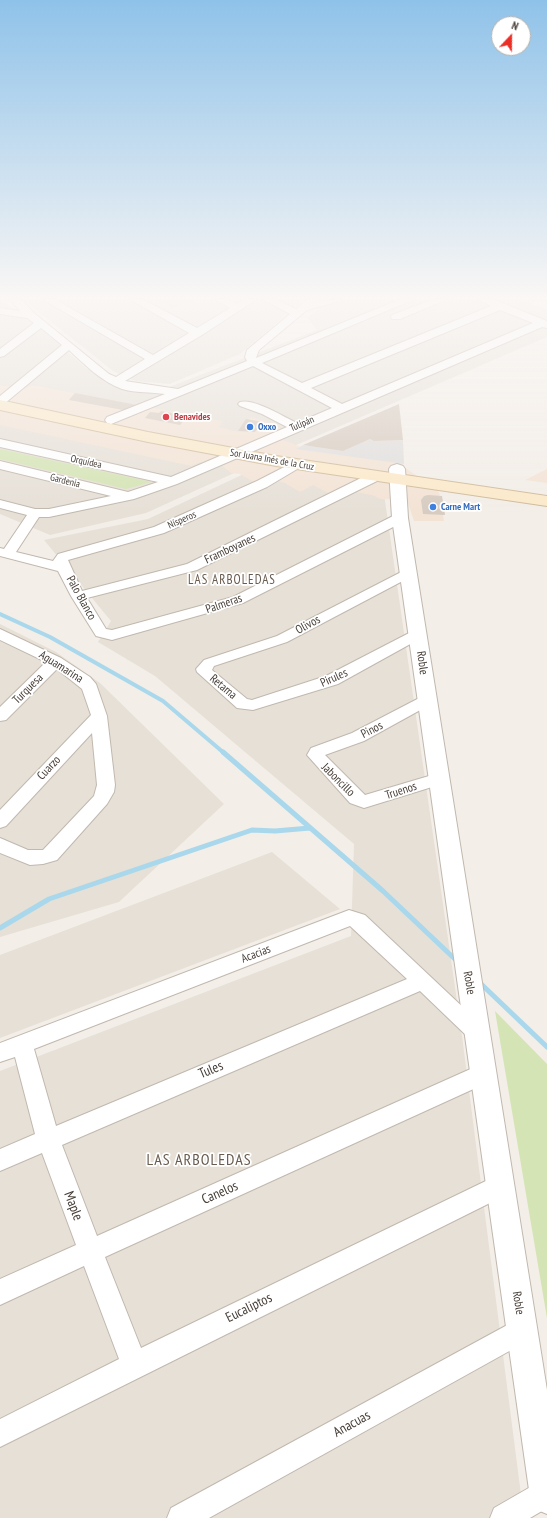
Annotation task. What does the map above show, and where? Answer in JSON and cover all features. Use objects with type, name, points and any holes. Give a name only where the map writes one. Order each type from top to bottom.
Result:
[{"type":"main road","name":"Sor Juana Inés de la Cruz","points":[[1,401],[111,420],[234,454],[372,478],[397,475],[547,491]]},
{"type":"main road","name":"Sor Juana Inés de la Cruz","points":[[1,401],[160,434],[250,447],[397,475],[547,501]]},
{"type":"street","points":[[1,401],[39,370]]},
{"type":"street","points":[[98,370],[116,382],[136,388],[180,392]]},
{"type":"street","points":[[116,382],[137,370]]},
{"type":"street","points":[[111,420],[234,370]]},
{"type":"street","points":[[269,370],[341,408]]},
{"type":"street","points":[[303,387],[345,370]]},
{"type":"street","name":"Tulipán","points":[[0,504],[35,513],[49,513],[129,496],[172,480],[434,370]]},
{"type":"street","points":[[244,404],[266,412],[295,427]]},
{"type":"street","name":"Orquídea","points":[[0,443],[172,480]]},
{"type":"street","name":"Gardenia","points":[[0,465],[129,496]]},
{"type":"street","name":"Nísperos","points":[[62,563],[65,556],[159,530],[262,484],[298,465]]},
{"type":"street","name":"Roble","points":[[397,475],[400,518],[464,953],[476,1020],[547,1494]]},
{"type":"street","name":"Framboyanes","points":[[78,596],[202,562],[372,478]]},
{"type":"street","points":[[35,513],[4,553],[62,563]]},
{"type":"street","name":"Palmeras","points":[[104,634],[112,635],[221,606],[238,600],[400,518]]},
{"type":"street","name":"Palo Blanco","points":[[62,563],[78,596],[101,633],[104,634]]},
{"type":"street","name":"Olivos","points":[[204,669],[210,663],[267,646],[282,639],[409,572]]},
{"type":"street","name":"Aguamarina","points":[[0,634],[56,661],[84,681],[90,688],[99,716],[106,785],[105,792],[101,800],[50,856],[31,859],[0,845]]},
{"type":"street","name":"Pirules","points":[[243,704],[253,705],[319,685],[418,634]]},
{"type":"street","name":"Turquesa","points":[[0,716],[56,661]]},
{"type":"street","name":"Retama","points":[[204,669],[205,672],[243,704]]},
{"type":"street","name":"Pinos","points":[[315,755],[317,752],[375,728],[427,699]]},
{"type":"street","name":"Cuarzo","points":[[0,821],[99,716]]},
{"type":"street","name":"Jaboncillo","points":[[315,755],[356,799],[364,802]]},
{"type":"street","name":"Truenos","points":[[364,802],[439,779]]},
{"type":"street","name":"Acacias","points":[[0,1053],[349,918],[358,920],[423,981],[476,1020]]},
{"type":"street","name":"Tules","points":[[0,1160],[423,981]]},
{"type":"street","name":"Maple","points":[[22,1044],[48,1139],[134,1365]]},
{"type":"street","name":"Canelos","points":[[0,1292],[483,1074]]},
{"type":"street","name":"Eucaliptos","points":[[0,1433],[134,1365],[500,1186]]},
{"type":"street","name":"Anacuas","points":[[181,1518],[522,1330]]},
{"type":"street","points":[[504,1518],[547,1494]]},
{"type":"shaded area","points":[[0,370],[92,370],[135,384],[169,387],[214,370],[471,370],[294,446],[146,513],[50,535],[0,514]]},
{"type":"shaded area","points":[[112,370],[203,370],[170,384],[135,381]]},
{"type":"shaded area","points":[[0,385],[24,389],[32,385],[222,421],[219,427],[238,432],[250,417],[266,421],[290,434],[283,440],[304,448],[395,408],[403,466],[439,492],[444,521],[414,521],[407,500],[381,499],[372,495],[339,489],[330,494],[313,485],[300,492],[285,483],[267,478],[254,482],[240,474],[231,473],[222,466],[201,462],[191,466],[0,425]]},
{"type":"shaded area","points":[[370,439],[374,441],[403,440],[404,464],[296,449],[303,445],[343,451]]},
{"type":"shaded area","points":[[547,469],[547,483],[525,480]]},
{"type":"shaded area","points":[[248,472],[384,494],[462,1036],[524,1518],[0,1518],[0,1071],[351,936],[354,844],[155,676],[98,642],[111,621],[44,540],[148,519]]},
{"type":"shaded area","points":[[0,624],[56,652],[100,683],[224,804],[119,902],[0,937]]},
{"type":"shaded area","points":[[272,852],[340,909],[0,1038],[0,955]]},
{"type":"green space","points":[[0,449],[152,482],[126,489],[0,459]]},
{"type":"green space","points":[[495,1011],[547,1064],[547,1318]]},
{"type":"building","points":[[75,393],[137,405],[123,410],[69,400]]},
{"type":"building","points":[[399,404],[403,440],[374,441],[370,439],[343,451],[303,445]]},
{"type":"building","name":"Benavides","points":[[161,411],[187,416],[180,425],[145,418],[150,412],[159,413]]},
{"type":"building","name":"Oxxo","points":[[246,419],[263,422],[255,432],[238,431]]},
{"type":"building","name":"Carne Mart","points":[[424,496],[442,496],[445,515],[423,514],[421,500]]},
{"type":"waterway","points":[[0,614],[50,637],[163,701],[224,753]]},
{"type":"waterway","points":[[223,752],[383,891],[458,962]]},
{"type":"waterway","points":[[0,928],[49,899],[252,830],[275,831],[310,828]]},
{"type":"waterway","points":[[479,982],[547,1047]]},
{"type":"place","name":"Benavides","points":[[166,417]]},
{"type":"place","name":"Oxxo","points":[[250,427]]},
{"type":"place","name":"Carne Mart","points":[[433,507]]},
{"type":"district","name":"LAS ARBOLEDAS","points":[[232,580]]},
{"type":"district","name":"LAS ARBOLEDAS","points":[[199,1160]]}]
